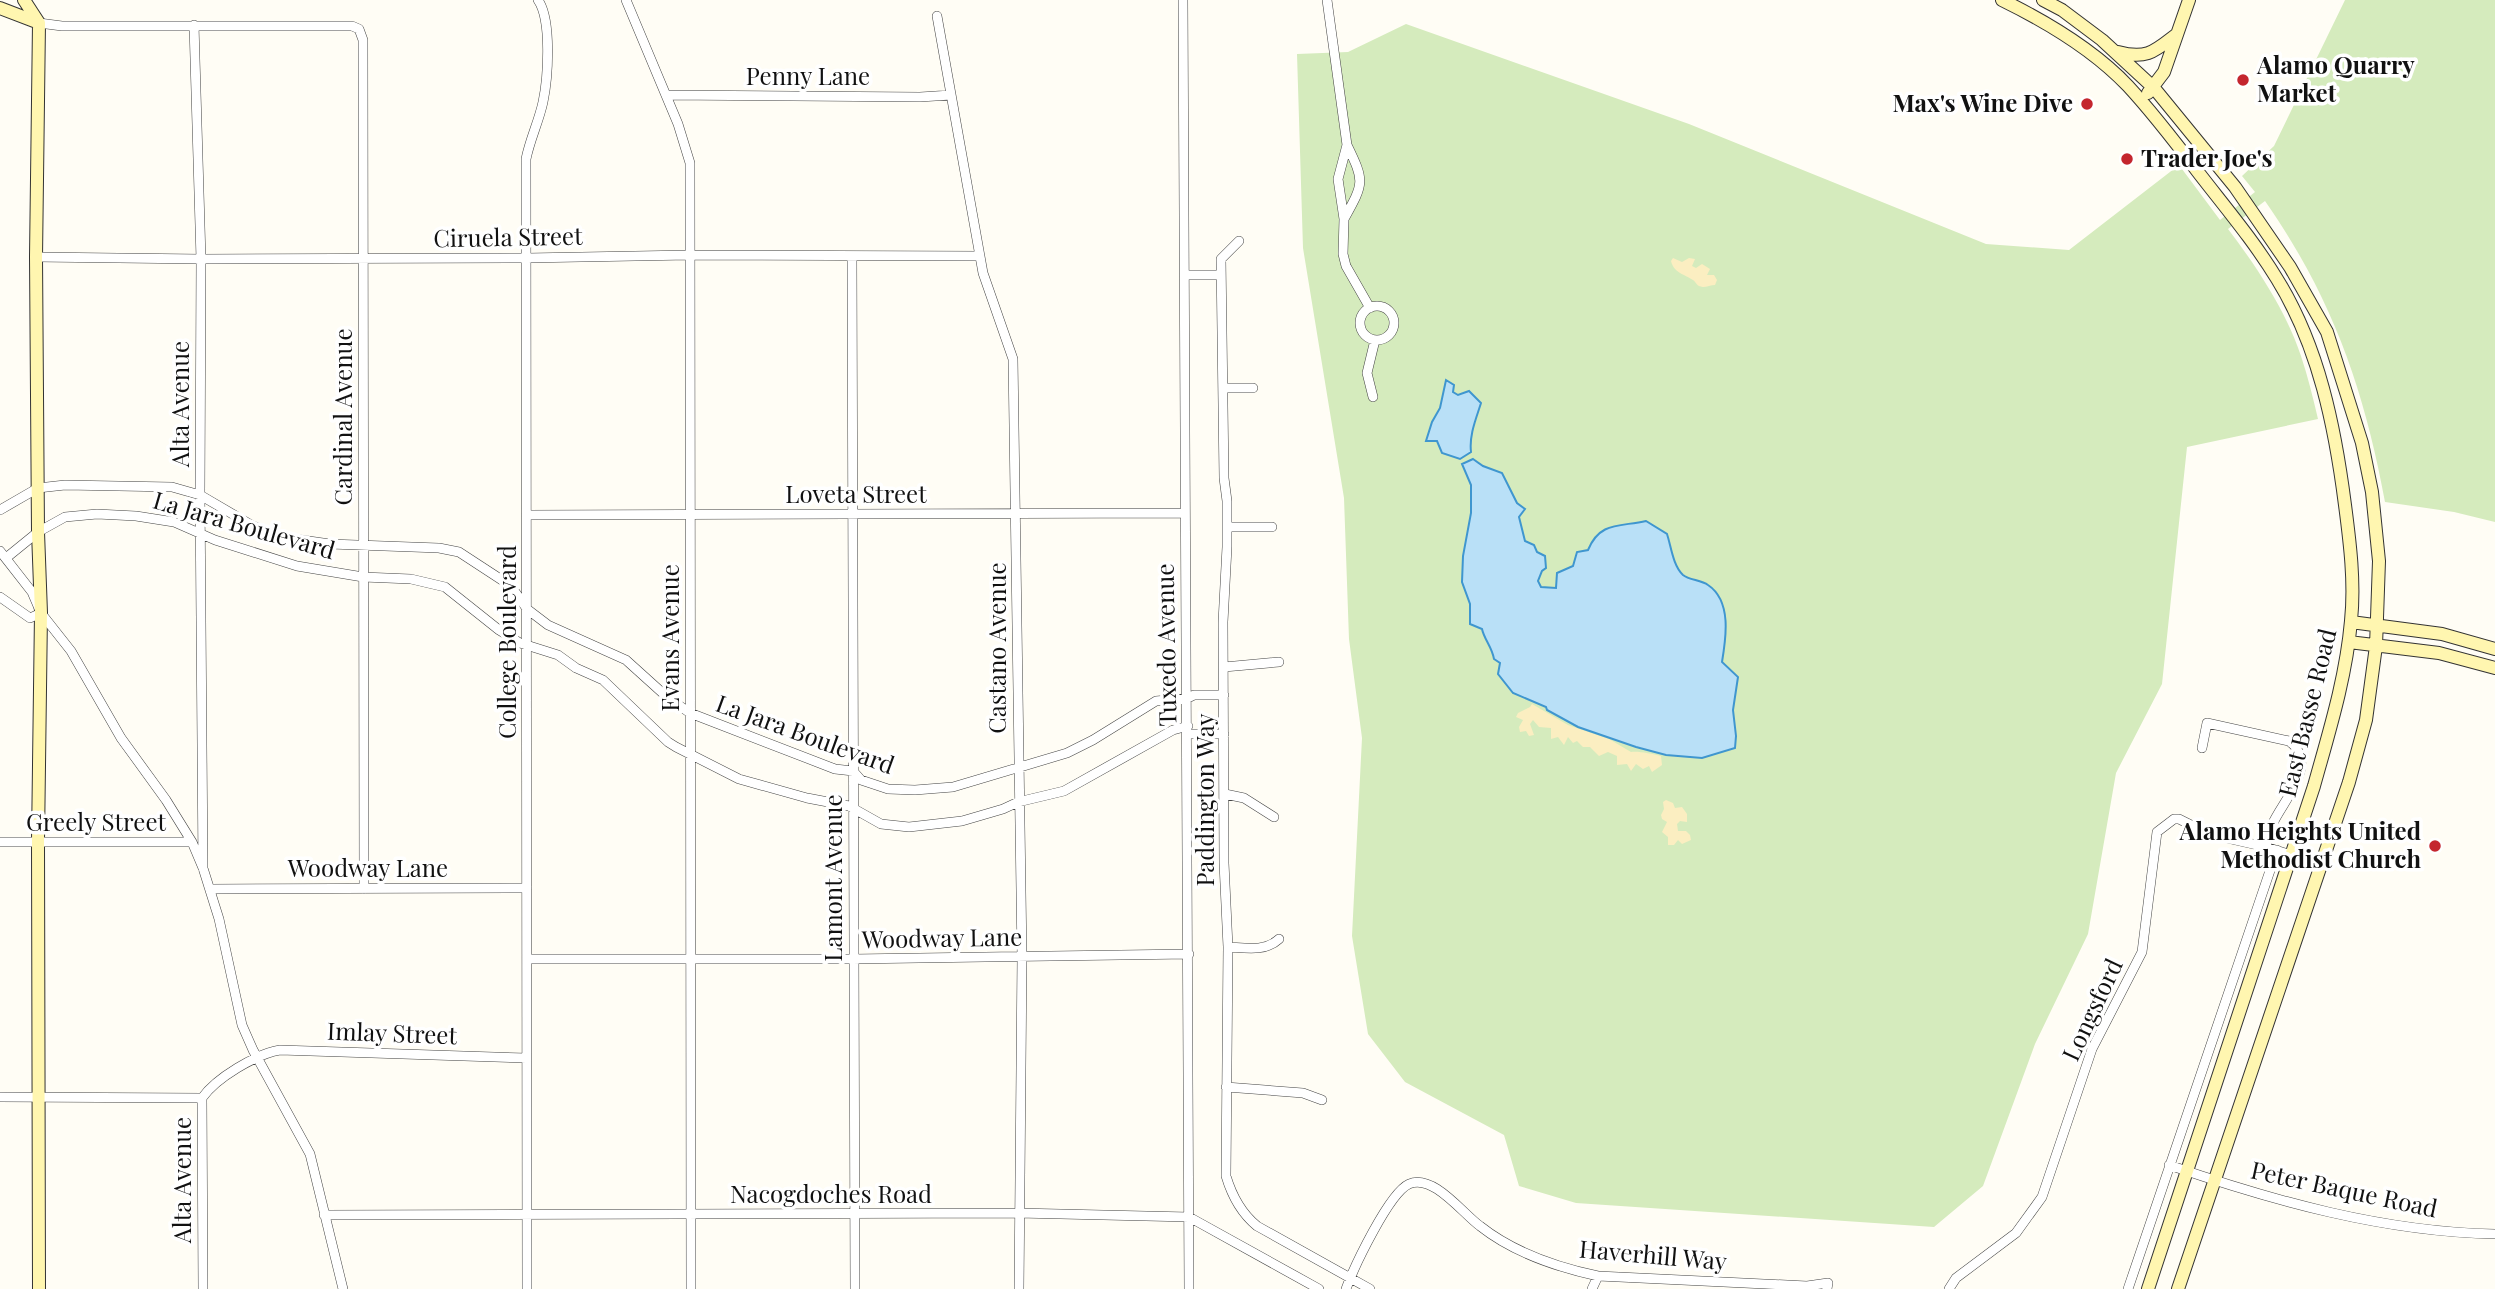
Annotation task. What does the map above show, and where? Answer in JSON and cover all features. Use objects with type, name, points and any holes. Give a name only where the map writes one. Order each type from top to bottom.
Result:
[{"type":"main road","points":[[24,0],[39,23],[36,257],[41,613],[38,842],[39,1289]]},
{"type":"main road","name":"East Basse Road","points":[[2002,0],[2071,39],[2126,84],[2245,233],[2278,280],[2321,378],[2342,483],[2350,543],[2351,622],[2332,725],[2148,1289]]},
{"type":"main road","name":"East Basse Road","points":[[2043,0],[2088,29],[2154,88],[2235,187],[2290,267],[2327,332],[2354,414],[2372,492],[2379,561],[2379,626],[2366,720],[2349,782],[2178,1289]]},
{"type":"main road","points":[[2140,100],[2154,88],[2164,72],[2189,0]]},
{"type":"main road","points":[[0,8],[39,23]]},
{"type":"main road","points":[[2114,51],[2132,56],[2148,54],[2177,34]]},
{"type":"main road","points":[[2351,622],[2442,634],[2495,649]]},
{"type":"main road","points":[[2349,642],[2439,653],[2495,668]]},
{"type":"street","name":"College Boulevard","points":[[527,1289],[526,159],[542,105],[546,79],[547,24],[538,0]]},
{"type":"street","name":"Evans Avenue","points":[[626,0],[678,124],[690,163],[691,1289]]},
{"type":"street","name":"Tuxedo Avenue","points":[[1183,0],[1189,1289]]},
{"type":"street","points":[[1327,0],[1347,145],[1359,170],[1361,182],[1344,219]]},
{"type":"street","name":"Castano Avenue","points":[[937,16],[983,273],[1013,359],[1022,957],[1018,1289]]},
{"type":"street","points":[[39,23],[62,26],[194,25]]},
{"type":"street","name":"Cardinal Avenue","points":[[194,25],[352,26],[359,29],[363,40],[364,889]]},
{"type":"street","name":"Alta Avenue","points":[[194,25],[201,260],[202,868]]},
{"type":"street","name":"Penny Lane","points":[[666,95],[951,95]]},
{"type":"street","points":[[1347,145],[1338,179],[1344,219],[1343,254],[1346,266],[1370,308]]},
{"type":"street","name":"Paddington Way","points":[[1239,241],[1221,259],[1227,527],[1224,667],[1224,863],[1228,947],[1226,1175],[1230,1190],[1242,1212],[1257,1226],[1370,1289]]},
{"type":"street","name":"Ciruela Street","points":[[36,257],[201,260],[689,255],[980,256]]},
{"type":"street","name":"Lamont Avenue","points":[[852,257],[855,1289]]},
{"type":"street","points":[[1185,275],[1222,275]]},
{"type":"street","points":[[1380,306],[1393,316],[1394,322],[1388,337],[1375,340],[1367,337],[1361,327],[1362,316],[1370,308],[1380,306]]},
{"type":"street","points":[[1373,397],[1367,373],[1375,340]]},
{"type":"street","points":[[1223,388],[1252,388]]},
{"type":"street","name":"La Jara Boulevard","points":[[0,510],[38,488],[65,485],[172,487],[200,495],[253,526],[288,538],[330,544],[439,548],[459,552],[511,586],[527,609],[548,625],[626,660],[667,697],[690,713],[835,769],[853,771],[861,780],[888,789],[953,787],[1067,752],[1093,740],[1139,709],[1156,701],[1194,695],[1224,695]]},
{"type":"street","name":"Loveta Street","points":[[527,515],[1184,513]]},
{"type":"street","name":"La Jara Boulevard","points":[[3,554],[65,517],[97,514],[174,522],[261,556],[297,566],[363,577],[411,579],[445,587],[499,630],[527,647],[558,655],[576,668],[603,680],[668,742],[739,779],[807,798],[841,804],[881,824],[909,827],[962,821],[1018,802],[1064,791],[1173,730],[1188,730]]},
{"type":"street","points":[[1227,527],[1272,527]]},
{"type":"street","points":[[3,554],[32,592],[41,613],[71,651],[121,738],[166,800],[191,842],[210,889],[242,1024],[310,1154],[343,1289]]},
{"type":"street","points":[[0,597],[30,618],[41,613]]},
{"type":"street","points":[[1224,667],[1279,662]]},
{"type":"street","points":[[2202,748],[2207,723],[2289,741],[2298,747],[2302,757],[2301,768],[2288,800],[2273,823],[2266,846]]},
{"type":"street","points":[[1188,730],[1224,734]]},
{"type":"street","points":[[1224,794],[1244,797],[1274,817]]},
{"type":"street","name":"Longsford","points":[[1949,1289],[1956,1278],[2016,1233],[2042,1197],[2092,1049],[2142,952],[2157,832],[2174,819],[2179,819],[2209,834],[2266,846],[2291,855]]},
{"type":"street","name":"Greely Street","points":[[0,842],[191,842]]},
{"type":"street","points":[[2129,1289],[2277,850]]},
{"type":"street","name":"Woodway Lane","points":[[210,889],[527,888]]},
{"type":"street","points":[[1228,947],[1264,948],[1272,946],[1279,939]]},
{"type":"street","name":"Woodway Lane","points":[[527,959],[853,959],[1189,954]]},
{"type":"street","name":"Imlay Street","points":[[257,1057],[281,1050],[526,1058]]},
{"type":"street","name":"Alta Avenue","points":[[203,1289],[202,1098],[208,1090],[257,1057]]},
{"type":"street","points":[[1226,1087],[1303,1093],[1322,1100]]},
{"type":"street","points":[[0,1097],[202,1098]]},
{"type":"street","points":[[2169,1165],[2188,1171]]},
{"type":"street","name":"Peter Baque Road","points":[[2188,1171],[2248,1192],[2317,1209],[2419,1229],[2495,1234]]},
{"type":"street","name":"Haverhill Way","points":[[1346,1289],[1392,1198],[1409,1184],[1418,1182],[1439,1189],[1479,1226],[1518,1250],[1563,1268],[1598,1276],[1709,1285],[1807,1286],[1828,1283],[1828,1289]]},
{"type":"street","name":"Nacogdoches Road","points":[[324,1215],[1018,1213],[1189,1217],[1319,1289]]},
{"type":"street","points":[[1591,1289],[1598,1276]]},
{"type":"green space","points":[[2345,0],[2495,0],[2495,522],[2454,512],[2385,502],[2367,420],[2342,345],[2309,272],[2265,201],[2228,229],[2260,274],[2295,339],[2318,419],[2187,447],[2162,684],[2116,773],[2088,934],[2035,1044],[1983,1186],[1934,1227],[1576,1203],[1519,1186],[1504,1135],[1405,1082],[1368,1034],[1352,936],[1362,738],[1349,639],[1344,498],[1303,248],[1297,54],[1348,52],[1406,24],[1689,124],[1986,244],[2069,250],[2179,165],[2220,220],[2255,192],[2242,176],[2274,146]]},
{"type":"sand","points":[[1673,258],[1682,262],[1689,258],[1695,259],[1692,266],[1696,268],[1702,264],[1710,269],[1707,275],[1714,275],[1717,280],[1715,285],[1698,285],[1674,268],[1671,261]]},
{"type":"sand","points":[[1532,704],[1568,725],[1609,739],[1631,752],[1661,756],[1662,765],[1652,772],[1649,766],[1643,769],[1636,764],[1631,771],[1627,764],[1617,765],[1617,756],[1608,752],[1599,756],[1590,747],[1583,747],[1577,741],[1573,743],[1568,737],[1564,745],[1558,737],[1551,739],[1551,728],[1539,727],[1533,720],[1530,724],[1534,735],[1529,736],[1526,731],[1520,732],[1519,727],[1523,720],[1516,717]]},
{"type":"sand","points":[[1666,800],[1673,803],[1675,808],[1682,807],[1687,814],[1687,822],[1680,821],[1677,824],[1678,831],[1686,831],[1691,840],[1682,844],[1678,840],[1674,845],[1668,845],[1668,837],[1662,832],[1667,822],[1661,815],[1663,802]]},
{"type":"water","points":[[1446,380],[1454,385],[1453,392],[1458,395],[1469,391],[1481,403],[1472,433],[1471,452],[1460,459],[1442,453],[1437,441],[1426,441],[1440,408]]},
{"type":"water","points":[[1473,459],[1502,473],[1517,503],[1525,509],[1519,517],[1525,541],[1534,545],[1537,552],[1545,556],[1546,568],[1538,581],[1541,587],[1556,588],[1557,573],[1573,566],[1577,552],[1588,550],[1598,534],[1612,527],[1646,521],[1667,534],[1680,571],[1686,577],[1708,585],[1721,600],[1726,620],[1722,662],[1738,677],[1733,710],[1735,748],[1702,758],[1666,755],[1578,727],[1546,707],[1513,693],[1498,674],[1500,663],[1494,659],[1482,629],[1470,624],[1470,604],[1462,582],[1463,556],[1471,513],[1471,485],[1462,464]]},
{"type":"place","name":"Alamo Quarry Market","points":[[2243,80]]},
{"type":"place","name":"Max's Wine Dive","points":[[2087,104]]},
{"type":"place","name":"Trader Joe's","points":[[2127,159]]},
{"type":"place","name":"Alamo Heights United Methodist Church","points":[[2435,846]]}]
